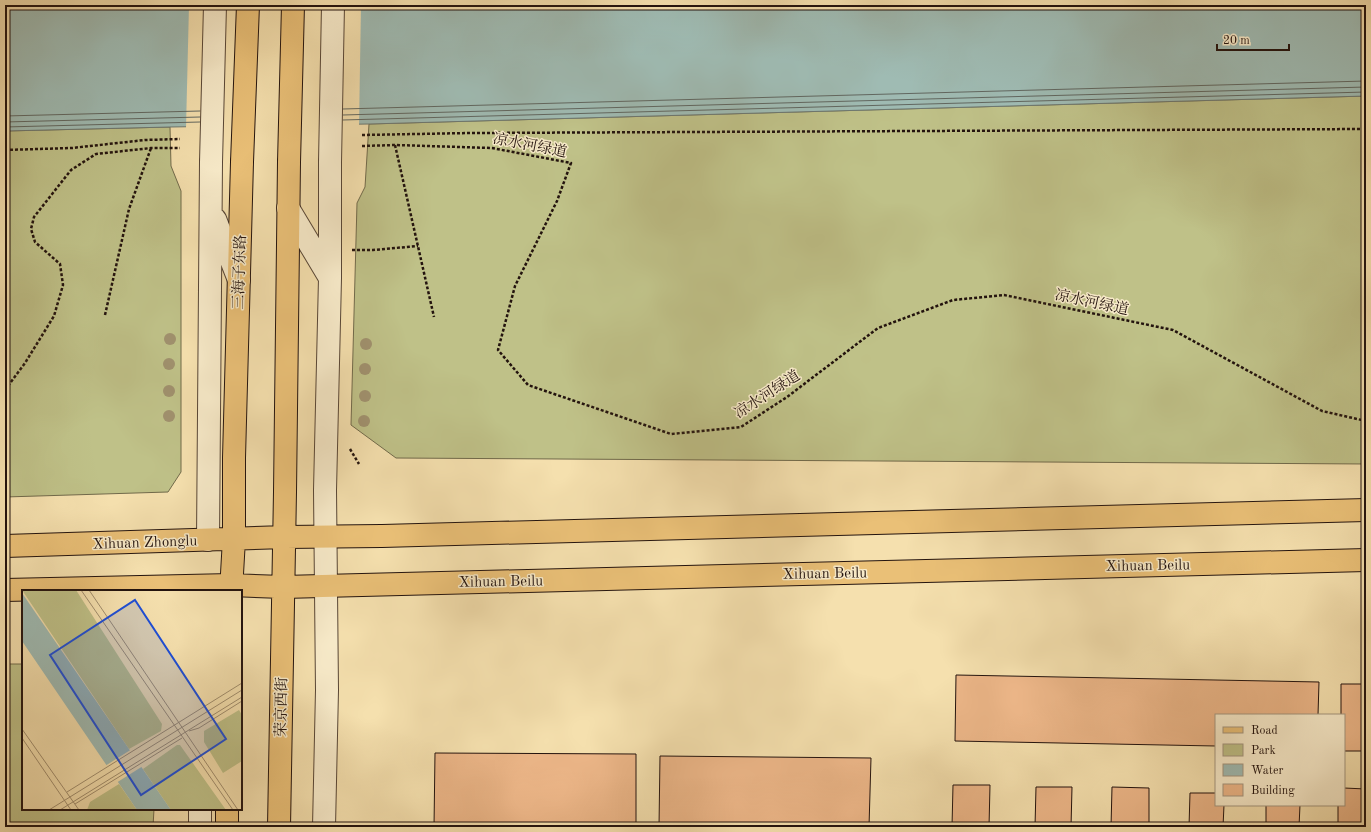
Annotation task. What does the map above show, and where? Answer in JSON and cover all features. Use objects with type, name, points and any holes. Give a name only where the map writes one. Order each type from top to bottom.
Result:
[{"type":"main road","name":"三海子东路","points":[[231,589],[234,539],[234,458],[248,5]]},
{"type":"main road","points":[[292,5],[288,208],[285,537],[1366,510]]},
{"type":"main road","name":"Xihuan Zhonglu","points":[[5,546],[285,537]]},
{"type":"main road","name":"荣京西街","points":[[278,827],[285,537]]},
{"type":"main road","name":"Xihuan Beilu","points":[[283,587],[1366,560]]},
{"type":"main road","points":[[5,590],[231,589],[283,587]]},
{"type":"main road","points":[[227,810],[227,827]]},
{"type":"street","points":[[208,540],[211,162],[215,5]]},
{"type":"street","points":[[324,827],[327,690],[325,490],[330,278],[330,162],[333,5]]},
{"type":"street","points":[[288,208],[330,278]]},
{"type":"street","points":[[211,209],[239,280]]},
{"type":"street","points":[[200,810],[200,827]]},
{"type":"path","points":[[362,135],[485,133],[1366,130]]},
{"type":"path","points":[[5,150],[72,148],[145,140],[180,139]]},
{"type":"path","points":[[395,145],[434,318]]},
{"type":"path","name":"凉水河绿道","points":[[362,146],[395,145],[492,148],[571,163],[557,201],[515,286],[498,350],[528,385],[671,434],[741,427],[787,397],[878,328],[953,300],[1004,295],[1173,330],[1322,411],[1366,421]]},
{"type":"path","points":[[5,390],[25,363],[54,316],[63,285],[60,264],[35,242],[31,229],[34,217],[71,170],[96,154],[151,148],[180,148]]},
{"type":"path","points":[[105,315],[130,209],[151,148]]},
{"type":"path","points":[[347,250],[373,250],[418,246]]},
{"type":"green space","points":[[1366,96],[1366,464],[396,458],[351,425],[357,203],[365,187],[369,124]]},
{"type":"green space","points":[[170,127],[171,166],[181,191],[181,472],[168,492],[5,497],[5,131]]},
{"type":"green space","points":[[5,664],[22,664],[22,810],[154,810],[153,827],[5,827]]},
{"type":"water","points":[[5,5],[1366,5],[1366,96],[369,124],[5,131]]},
{"type":"pier","points":[[189,5],[361,5],[359,126],[186,128]]},
{"type":"building","points":[[956,675],[1319,682],[1318,714],[1215,714],[1215,746],[955,741]]},
{"type":"building","points":[[1341,684],[1366,684],[1366,751],[1345,751],[1345,714],[1341,714]]},
{"type":"building","points":[[435,753],[636,754],[636,827],[434,827]]},
{"type":"building","points":[[660,756],[871,758],[869,827],[659,827]]},
{"type":"building","points":[[953,785],[990,785],[989,827],[952,827]]},
{"type":"building","points":[[1036,787],[1072,787],[1071,827],[1035,827]]},
{"type":"building","points":[[1112,787],[1149,788],[1149,827],[1111,827]]},
{"type":"building","points":[[1345,788],[1366,789],[1366,827],[1338,827],[1338,806],[1345,806]]},
{"type":"building","points":[[1190,793],[1215,793],[1215,806],[1224,806],[1223,827],[1189,827]]},
{"type":"building","points":[[1266,806],[1300,806],[1299,827],[1266,827]]}]
